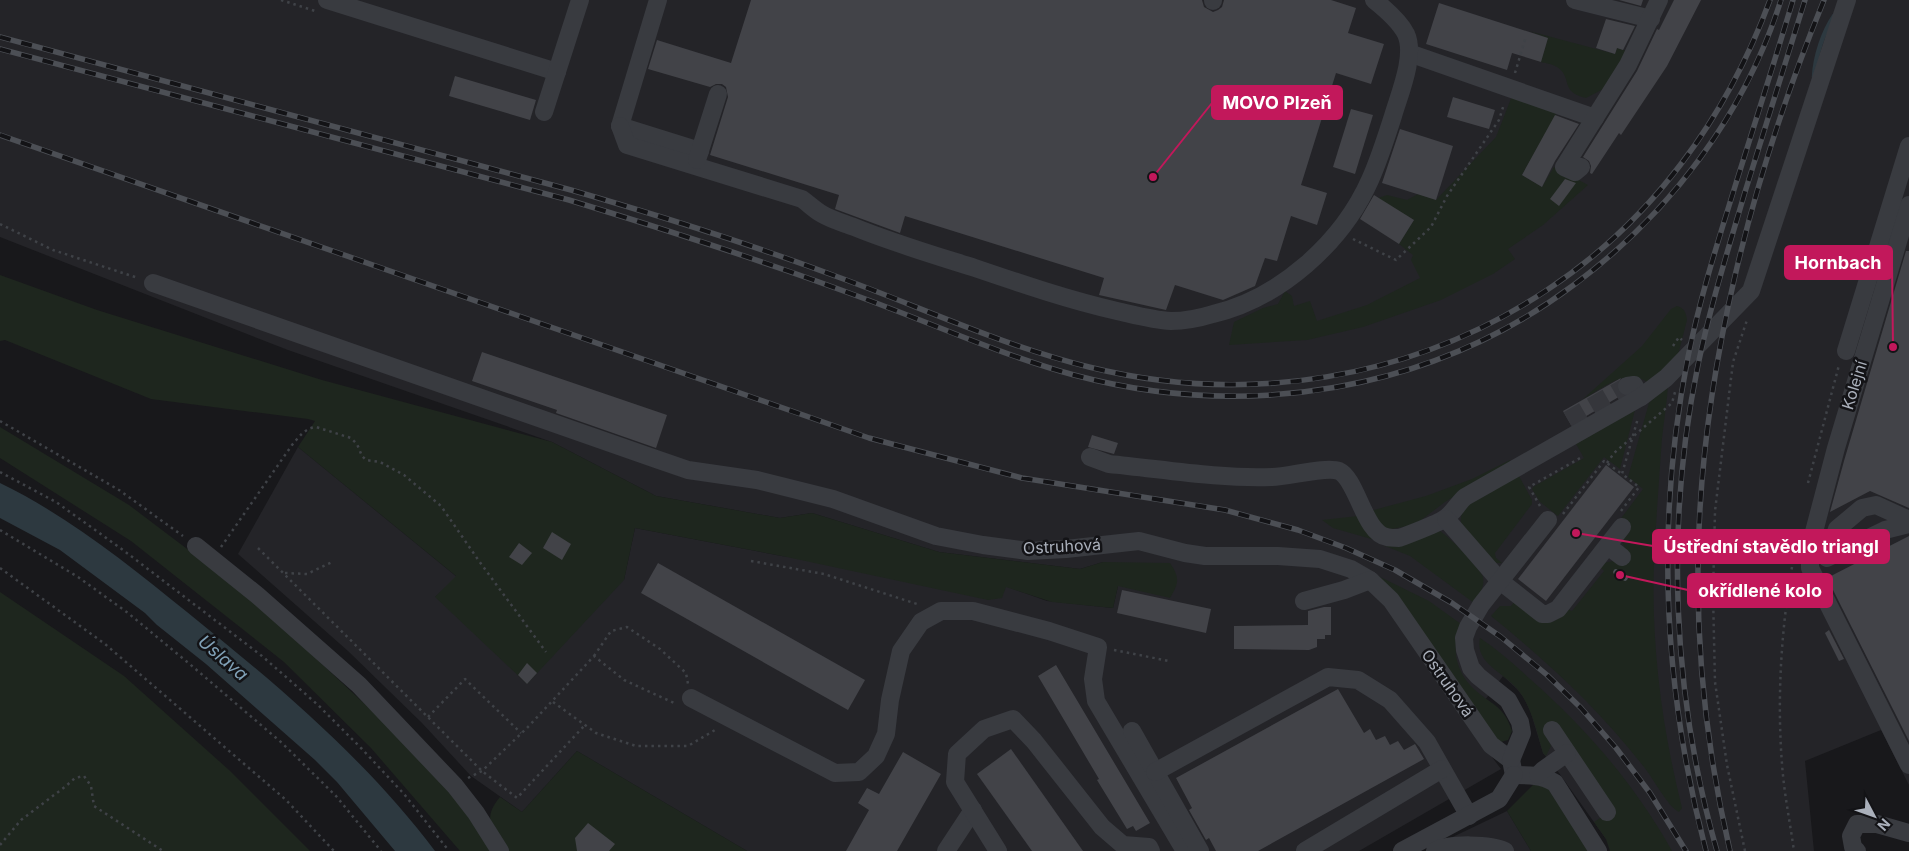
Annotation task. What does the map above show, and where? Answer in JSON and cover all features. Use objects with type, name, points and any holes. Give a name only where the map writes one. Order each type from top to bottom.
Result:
[{"type":"street","points":[[327,0],[557,72]]},
{"type":"street","points":[[544,112],[580,0]]},
{"type":"street","points":[[658,0],[620,126],[802,199],[824,215],[870,233],[1049,293],[1143,317],[1172,321],[1213,315],[1240,306],[1269,292],[1297,273],[1339,230],[1365,189],[1385,139],[1406,75],[1409,53],[1406,34],[1385,9],[1374,0]]},
{"type":"street","points":[[1575,0],[1651,19]]},
{"type":"street","points":[[1581,167],[1575,172],[1564,166],[1628,65],[1660,0]]},
{"type":"street","points":[[1090,457],[1109,464],[1250,477],[1292,476],[1331,470],[1339,471],[1345,476],[1372,525],[1386,538],[1398,538],[1446,519],[1465,497],[1641,397],[1666,378],[1750,291],[1848,0]]},
{"type":"street","points":[[1409,53],[1595,118]]},
{"type":"street","points":[[698,158],[718,94]]},
{"type":"street","points":[[1846,350],[1909,146]]},
{"type":"street","name":"Kolejní","points":[[1909,205],[1841,429],[1826,527],[1810,547],[1810,568],[1909,765]]},
{"type":"street","name":"Ostruhová","points":[[153,283],[656,460],[688,470],[757,480],[834,499],[936,536],[1028,551],[1139,541],[1205,556],[1278,556],[1320,559],[1351,569],[1370,580],[1391,600],[1491,745],[1513,767]]},
{"type":"street","points":[[1627,386],[1634,385],[1641,397]]},
{"type":"street","points":[[1876,505],[1909,522],[1886,530],[1827,558],[1826,527],[1862,508],[1876,505]]},
{"type":"street","name":"Ostruhová","points":[[1513,767],[1522,733],[1520,722],[1508,700],[1471,668],[1465,650],[1464,638],[1481,605],[1550,517]]},
{"type":"street","points":[[1446,519],[1500,581],[1537,612],[1542,614],[1548,614],[1558,609],[1608,546],[1618,522]]},
{"type":"street","points":[[196,546],[257,595],[366,693],[455,786],[476,813],[500,851]]},
{"type":"street","points":[[1608,546],[1622,557]]},
{"type":"street","points":[[1304,601],[1344,590],[1370,580]]},
{"type":"street","points":[[692,698],[835,773],[859,772],[876,756],[886,734],[890,700],[901,651],[920,622],[940,611],[973,611],[1049,631],[1098,647],[1093,679],[1096,701],[1185,851]]},
{"type":"street","points":[[1155,772],[1328,677],[1358,680],[1390,700],[1427,742],[1469,816]]},
{"type":"street","points":[[998,851],[955,782],[957,754],[984,729],[1013,718],[1121,848],[1149,847],[1151,851]]},
{"type":"street","points":[[1552,730],[1607,812]]},
{"type":"street","points":[[1132,731],[1200,851]]},
{"type":"street","points":[[1538,776],[1543,770],[1567,753]]},
{"type":"street","points":[[1402,851],[1499,799],[1513,767],[1547,778],[1555,783],[1598,851]]},
{"type":"street","points":[[1305,851],[1442,769]]},
{"type":"street","points":[[946,851],[973,810]]},
{"type":"street","points":[[1857,851],[1853,847],[1851,836],[1857,824],[1877,824],[1909,834]]},
{"type":"street","points":[[1436,851],[1441,848],[1497,847],[1505,851]]},
{"type":"path","points":[[1339,230],[1360,243],[1396,260],[1431,227],[1447,196],[1499,120],[1526,36]]},
{"type":"path","points":[[0,224],[53,250],[153,283]]},
{"type":"path","points":[[1745,851],[1728,765],[1715,682],[1713,594],[1715,511],[1732,362],[1748,318]]},
{"type":"path","points":[[1807,488],[1840,359],[1846,350]]},
{"type":"path","points":[[1622,474],[1641,406],[1641,397]]},
{"type":"path","points":[[0,421],[38,441],[119,490],[196,546]]},
{"type":"path","points":[[213,558],[292,445],[305,431],[316,427],[351,438],[357,444],[362,456],[366,460],[380,462],[404,475],[441,506],[546,652]]},
{"type":"path","points":[[1582,457],[1528,487],[1538,505],[1550,517],[1604,461],[1639,487],[1618,522]]},
{"type":"path","points":[[0,472],[63,507],[123,550],[262,656],[318,705],[362,749],[404,794],[449,851]]},
{"type":"path","points":[[0,530],[78,577],[128,613],[192,666],[282,743],[316,776],[336,796],[381,851]]},
{"type":"path","points":[[258,548],[482,771],[518,798],[585,725]]},
{"type":"path","points":[[750,561],[824,574],[940,611]]},
{"type":"path","points":[[283,573],[307,574],[332,562]]},
{"type":"path","points":[[1793,563],[1783,634],[1780,734],[1785,795],[1794,851]]},
{"type":"path","points":[[0,568],[105,644],[286,800],[334,851]]},
{"type":"path","points":[[471,776],[482,771],[552,702],[594,656],[611,631],[627,627],[660,650],[686,673],[692,698],[674,703],[624,680],[594,656]]},
{"type":"path","points":[[1098,647],[1169,661]]},
{"type":"path","points":[[428,717],[465,679],[521,733]]},
{"type":"path","points":[[552,702],[596,733],[636,746],[688,746],[731,720]]},
{"type":"path","points":[[0,845],[21,820],[75,778],[84,776],[91,786],[94,806],[163,851]]},
{"type":"shaded area","points":[[0,0],[1909,0],[1909,785],[1881,730],[1805,761],[1814,851],[1622,851],[1606,839],[1543,753],[1531,713],[1524,698],[1503,676],[1467,724],[1501,769],[1359,851],[747,851],[577,751],[522,812],[471,776],[422,723],[348,651],[238,554],[298,447],[457,577],[435,597],[624,580],[635,528],[782,556],[1005,586],[1047,601],[1113,608],[1118,586],[1103,562],[1080,569],[939,552],[812,513],[780,518],[656,496],[552,442],[288,350],[0,237]]},
{"type":"shaded area","points":[[1529,31],[1615,54],[1617,48],[1633,53],[1609,86],[1586,98],[1572,92],[1562,71],[1557,67],[1541,62],[1548,38]]},
{"type":"shaded area","points":[[1512,96],[1559,109],[1522,175],[1542,187],[1554,167],[1588,185],[1543,225],[1508,249],[1515,259],[1493,274],[1441,300],[1363,327],[1307,340],[1229,345],[1234,322],[1263,308],[1278,304],[1285,291],[1292,296],[1294,306],[1310,301],[1317,321],[1367,305],[1420,278],[1411,260],[1413,255],[1399,244],[1414,220],[1378,198],[1387,195],[1407,200],[1418,194],[1436,200],[1496,137]]},
{"type":"shaded area","points":[[0,275],[97,310],[322,380],[552,442],[656,496],[780,518],[812,513],[939,552],[1080,569],[1103,562],[1170,563],[1177,577],[1177,584],[1170,598],[1118,586],[1113,608],[1052,602],[1006,587],[1002,598],[988,600],[782,556],[635,528],[624,580],[527,684],[435,597],[456,576],[298,447],[315,421],[151,399],[5,340],[0,341]]},
{"type":"shaded area","points":[[1677,306],[1684,311],[1687,320],[1677,359],[1647,382],[1639,378],[1623,378],[1606,385],[1583,399],[1642,346],[1671,309]]},
{"type":"shaded area","points":[[1668,385],[1662,438],[1654,563],[1654,625],[1659,686],[1669,748],[1682,808],[1679,812],[1665,798],[1648,772],[1627,746],[1591,706],[1533,651],[1491,616],[1500,606],[1511,606],[1514,602],[1540,620],[1551,622],[1556,620],[1567,609],[1572,611],[1604,571],[1600,567],[1603,563],[1613,561],[1625,548],[1619,521],[1643,489],[1628,477],[1649,403]]},
{"type":"shaded area","points":[[1635,410],[1620,469],[1604,457],[1558,516],[1540,502],[1532,489],[1533,487],[1584,458],[1576,444]]},
{"type":"shaded area","points":[[0,427],[129,505],[248,595],[402,739],[476,823],[493,851],[460,851],[371,748],[284,662],[131,541],[0,458]]},
{"type":"shaded area","points":[[1510,460],[1510,462],[1445,502],[1420,521],[1408,526],[1391,529],[1384,528],[1370,511],[1426,496],[1472,479]]},
{"type":"shaded area","points":[[1519,476],[1532,500],[1532,504],[1495,553],[1496,558],[1502,563],[1496,563],[1461,524],[1462,515],[1469,502]]},
{"type":"shaded area","points":[[1358,516],[1362,526],[1375,540],[1333,528],[1322,520]]},
{"type":"shaded area","points":[[1440,531],[1481,572],[1483,577],[1482,588],[1474,603],[1410,556],[1385,546],[1388,543]]},
{"type":"shaded area","points":[[1370,572],[1429,601],[1461,624],[1456,641],[1459,667],[1474,689],[1496,706],[1505,716],[1512,731],[1508,740],[1501,742],[1495,739]]},
{"type":"shaded area","points":[[0,592],[124,676],[229,770],[310,851],[0,851]]},
{"type":"shaded area","points":[[1480,638],[1500,652],[1551,698],[1590,738],[1626,781],[1672,851],[1610,851],[1606,839],[1594,822],[1613,810],[1555,722],[1543,730],[1551,746],[1546,756],[1543,753],[1534,721],[1524,698],[1513,685],[1486,661],[1479,647]]},
{"type":"shaded area","points":[[577,751],[747,851],[507,851],[491,824],[490,818],[494,805],[500,797],[522,812]]},
{"type":"shaded area","points":[[1534,784],[1548,788],[1589,851],[1531,851],[1507,811]]},
{"type":"shaded area","points":[[1507,811],[1531,851],[1425,851],[1438,844]]},
{"type":"water","name":"Úslava","points":[[0,483],[50,510],[97,542],[165,594],[254,667],[350,754],[380,785],[435,851],[395,851],[337,782],[315,760],[206,664],[157,625],[145,613],[60,550],[0,518]]},
{"type":"building","points":[[751,0],[1202,0],[1204,7],[1213,12],[1222,7],[1224,0],[1331,0],[1356,8],[1348,33],[1384,44],[1371,84],[1336,73],[1301,185],[1327,193],[1317,225],[1291,216],[1277,261],[1265,258],[1255,286],[1223,300],[1175,285],[1166,310],[1099,295],[1104,278],[905,216],[900,233],[835,209],[839,195],[710,155],[728,97],[726,87],[722,84],[716,84],[710,87],[648,69],[657,40],[731,63]]},
{"type":"building","points":[[1619,0],[1643,0],[1641,6]]},
{"type":"building","points":[[1674,0],[1701,0],[1667,66],[1621,135],[1619,133],[1592,174],[1590,173],[1591,166],[1589,161],[1583,157],[1637,71],[1657,29],[1659,30]]},
{"type":"building","points":[[1439,3],[1548,38],[1541,62],[1512,53],[1507,70],[1426,44]]},
{"type":"building","points":[[1606,19],[1635,26],[1623,50],[1617,48],[1615,54],[1596,48]]},
{"type":"building","points":[[455,76],[536,100],[530,120],[449,96]]},
{"type":"building","points":[[1453,97],[1495,110],[1489,129],[1447,117]]},
{"type":"building","points":[[1351,109],[1373,115],[1355,174],[1333,167]]},
{"type":"building","points":[[1555,115],[1579,124],[1555,161],[1542,187],[1522,175]]},
{"type":"building","points":[[1400,129],[1453,146],[1436,200],[1382,183]]},
{"type":"building","points":[[1565,179],[1576,183],[1559,206],[1550,199]]},
{"type":"building","points":[[1374,195],[1414,220],[1399,244],[1360,219]]},
{"type":"building","points":[[1906,251],[1909,251],[1909,508],[1870,491],[1830,512],[1844,461]]},
{"type":"building","points":[[482,352],[667,415],[656,448],[556,413],[557,410],[472,381]]},
{"type":"building","points":[[1621,378],[1616,387],[1622,395],[1571,425],[1563,411]]},
{"type":"building","points":[[1092,435],[1118,443],[1114,454],[1088,447]]},
{"type":"building","points":[[1606,465],[1634,487],[1546,601],[1518,579]]},
{"type":"building","points":[[552,532],[571,544],[562,560],[543,548]]},
{"type":"building","points":[[1909,536],[1909,741],[1827,578]]},
{"type":"building","points":[[519,543],[532,553],[522,565],[509,557]]},
{"type":"building","points":[[658,563],[865,680],[848,710],[641,593]]},
{"type":"building","points":[[1122,590],[1211,609],[1206,633],[1117,613]]},
{"type":"building","points":[[1331,607],[1331,635],[1325,635],[1325,639],[1317,639],[1317,647],[1309,650],[1234,649],[1234,626],[1308,625],[1308,611]]},
{"type":"building","points":[[1829,630],[1844,659],[1839,661],[1825,633]]},
{"type":"building","points":[[527,663],[537,673],[527,684],[518,675]]},
{"type":"building","points":[[1056,665],[1150,823],[1136,831],[1133,826],[1127,829],[1038,676]]},
{"type":"building","points":[[1338,689],[1364,733],[1370,729],[1376,740],[1385,736],[1390,745],[1398,741],[1404,750],[1415,744],[1424,759],[1258,851],[1216,851],[1209,838],[1206,840],[1189,810],[1192,808],[1176,778]]},
{"type":"building","points":[[1011,749],[1083,851],[1032,851],[977,774]]},
{"type":"building","points":[[903,752],[941,774],[897,851],[846,851],[869,810],[858,803],[867,788],[879,794]]},
{"type":"building","points":[[588,823],[615,844],[609,851],[577,851],[575,838]]},
{"type":"waterway","points":[[1814,77],[1820,45],[1826,29],[1834,16]]},
{"type":"tunnel","points":[[1568,420],[1627,386]]},
{"type":"railway","points":[[0,37],[571,190],[638,210],[805,265],[1025,348],[1089,367],[1148,379],[1208,384],[1267,384],[1326,377],[1384,364],[1441,345],[1495,321],[1547,290],[1585,263],[1620,232],[1652,199],[1682,163],[1732,85],[1770,0]]},
{"type":"railway","points":[[0,49],[569,200],[679,234],[788,271],[993,348],[1074,375],[1139,389],[1205,395],[1271,395],[1335,387],[1399,372],[1460,350],[1519,321],[1575,284],[1610,256],[1642,226],[1700,158],[1725,121],[1747,82],[1766,42],[1781,0]]},
{"type":"railway","points":[[1706,851],[1680,728],[1673,666],[1668,605],[1671,481],[1678,419],[1688,357],[1698,312],[1793,0]]},
{"type":"railway","points":[[1717,851],[1702,792],[1690,732],[1678,609],[1681,486],[1687,425],[1698,365],[1720,278],[1805,0]]},
{"type":"railway","points":[[1730,851],[1710,745],[1699,637],[1698,565],[1701,493],[1708,421],[1735,277],[1753,206],[1774,136],[1824,0]]},
{"type":"railway","points":[[0,135],[869,438],[1022,478],[1225,510],[1298,530],[1346,548],[1395,570],[1452,603],[1501,637],[1547,675],[1581,708],[1616,748],[1650,793],[1686,851]]},
{"type":"railway","points":[[1616,572],[1625,578]]},
{"type":"place","name":"MOVO Plzeň","points":[[1153,177]]},
{"type":"place","name":"Hornbach","points":[[1893,347]]},
{"type":"place","name":"Ústřední stavědlo triangl","points":[[1576,533]]},
{"type":"place","name":"okřídlené kolo","points":[[1620,575]]}]
